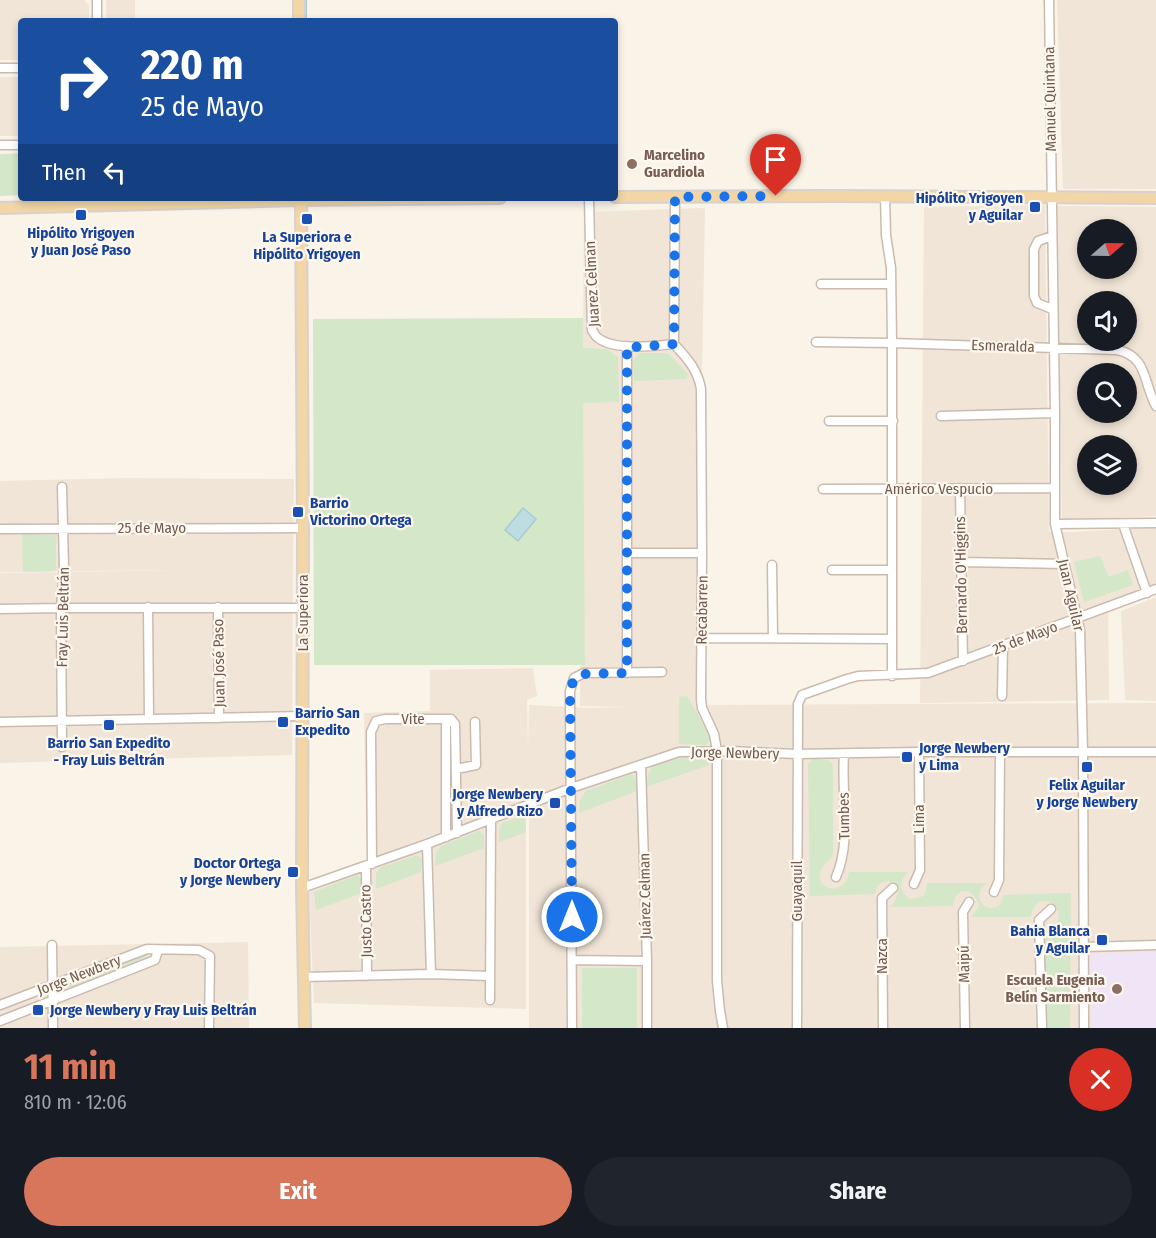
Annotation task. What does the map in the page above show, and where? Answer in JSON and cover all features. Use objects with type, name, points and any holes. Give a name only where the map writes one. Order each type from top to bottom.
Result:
[{"type":"main road","points":[[299,0],[299,18]]},
{"type":"main road","points":[[618,197],[1156,198]]},
{"type":"main road","points":[[0,208],[97,202],[165,201]]},
{"type":"main road","name":"La Superiora","points":[[301,201],[302,888],[305,1028]]},
{"type":"street","points":[[97,0],[97,18]]},
{"type":"street","name":"Manuel Quintana","points":[[1049,0],[1051,198]]},
{"type":"street","points":[[0,68],[18,68]]},
{"type":"street","points":[[0,145],[18,145]]},
{"type":"street","points":[[885,196],[886,235],[891,268],[892,676]]},
{"type":"street","points":[[674,344],[675,197]]},
{"type":"street","name":"Juan Aguilar","points":[[1051,198],[1055,524],[1080,630],[1084,1028]]},
{"type":"street","name":"Juarez Celman","points":[[589,201],[592,330],[598,338],[613,345],[638,347],[674,344]]},
{"type":"street","points":[[1052,236],[1038,241],[1034,249],[1034,296],[1037,303],[1052,309]]},
{"type":"street","points":[[820,284],[891,284]]},
{"type":"street","name":"Esmeralda","points":[[816,342],[1117,350],[1134,356],[1140,364],[1156,406]]},
{"type":"street","name":"Recabarren","points":[[674,344],[692,366],[699,378],[701,389],[701,699],[702,708],[714,734],[717,751],[717,981],[723,1028]]},
{"type":"street","points":[[627,346],[627,673]]},
{"type":"street","points":[[941,416],[1055,413]]},
{"type":"street","points":[[829,421],[892,421]]},
{"type":"street","name":"Fray Luis Beltrán","points":[[62,487],[64,568],[62,747]]},
{"type":"street","name":"Bernardo O'Higgins","points":[[960,488],[963,661]]},
{"type":"street","name":"Américo Vespucio","points":[[823,489],[1054,488]]},
{"type":"street","points":[[1055,524],[1156,523]]},
{"type":"street","points":[[1123,524],[1147,593]]},
{"type":"street","name":"25 de Mayo","points":[[0,529],[303,528]]},
{"type":"street","points":[[627,554],[702,553]]},
{"type":"street","points":[[961,562],[1064,564]]},
{"type":"street","points":[[772,565],[773,638]]},
{"type":"street","points":[[832,570],[892,570]]},
{"type":"street","name":"25 de Mayo","points":[[892,676],[928,674],[1156,590]]},
{"type":"street","points":[[148,608],[148,719]]},
{"type":"street","name":"Juan José Paso","points":[[218,608],[219,718]]},
{"type":"street","points":[[0,609],[303,608]]},
{"type":"street","points":[[701,638],[891,639]]},
{"type":"street","points":[[1002,696],[1003,646]]},
{"type":"street","points":[[572,1028],[570,691],[574,678],[584,674],[662,672]]},
{"type":"street","name":"Guayaquil","points":[[797,1028],[798,704],[802,695],[847,679],[858,676],[892,676]]},
{"type":"street","points":[[0,722],[303,716]]},
{"type":"street","points":[[446,837],[446,725],[451,719],[455,724],[457,833]]},
{"type":"street","name":"Vite","points":[[376,721],[451,719]]},
{"type":"street","name":"Justo Castro","points":[[367,976],[372,732],[376,721]]},
{"type":"street","points":[[456,769],[476,765],[475,722]]},
{"type":"street","name":"Jorge Newbery","points":[[302,888],[457,833],[571,789],[679,752],[844,754],[1156,752]]},
{"type":"street","name":"Lima","points":[[914,884],[920,870],[919,752]]},
{"type":"street","points":[[994,892],[999,880],[1000,753]]},
{"type":"street","name":"Tumbes","points":[[836,877],[842,865],[845,843],[844,754]]},
{"type":"street","name":"Juárez Celman","points":[[641,765],[647,1028]]},
{"type":"street","points":[[490,1000],[491,820]]},
{"type":"street","points":[[427,844],[431,974]]},
{"type":"street","name":"Nazca","points":[[883,1028],[882,898],[892,888]]},
{"type":"street","name":"Maipú","points":[[965,1028],[963,912],[969,902]]},
{"type":"street","points":[[1042,1028],[1039,920],[1051,909]]},
{"type":"street","points":[[52,945],[53,1028]]},
{"type":"street","points":[[1084,947],[1156,945]]},
{"type":"street","name":"Jorge Newbery","points":[[0,1005],[147,949],[199,950],[210,956],[209,1028]]},
{"type":"street","name":"Jorge Newbery","points":[[0,1021],[155,960],[158,950]]},
{"type":"street","points":[[572,960],[647,961]]},
{"type":"street","points":[[304,977],[431,974],[490,976]]},
{"type":"shaded area","points":[[0,0],[84,0],[89,5],[89,18],[18,18],[18,60],[0,60]]},
{"type":"shaded area","points":[[106,0],[135,0],[135,18],[106,18]]},
{"type":"shaded area","points":[[1057,0],[1156,0],[1156,189],[1063,189]]},
{"type":"shaded area","points":[[0,77],[18,77],[18,136],[0,136]]},
{"type":"shaded area","points":[[1045,205],[1049,532],[1156,528],[1156,583],[1108,602],[1109,700],[920,703],[924,207]]},
{"type":"shaded area","points":[[1057,206],[1156,207],[1156,516],[1062,520]]},
{"type":"shaded area","points":[[705,208],[696,705],[1156,703],[1156,1028],[529,1028],[529,800],[367,860],[364,713],[430,711],[430,670],[533,668],[537,696],[527,700],[528,747],[529,705],[628,707],[580,706],[584,212]]},
{"type":"shaded area","name":"Barrio San Expedito","points":[[125,478],[294,479],[292,755],[0,763],[0,573],[184,570],[0,572],[0,481]]},
{"type":"shaded area","points":[[1156,597],[1156,701],[1125,700],[1121,611]]},
{"type":"shaded area","points":[[526,810],[526,1009],[314,1003],[309,892]]},
{"type":"shaded area","points":[[248,942],[249,1028],[0,1028],[0,947]]},
{"type":"shaded area","name":"Escuela Eugenia Belín Sarmiento","points":[[1156,952],[1156,1028],[1091,1028],[1090,958],[1095,953]]},
{"type":"green space","points":[[18,153],[18,195],[0,196],[0,154]]},
{"type":"green space","points":[[583,318],[583,348],[607,349],[618,358],[619,402],[583,403],[585,665],[314,665],[313,319]]},
{"type":"green space","points":[[640,353],[669,354],[688,374],[686,379],[634,381],[633,360]]},
{"type":"green space","points":[[22,534],[56,535],[56,571],[23,572]]},
{"type":"green space","points":[[1100,556],[1109,577],[1128,570],[1133,585],[1084,602],[1074,562]]},
{"type":"green space","points":[[687,696],[711,738],[706,745],[679,744],[679,697]]},
{"type":"green space","points":[[683,755],[707,757],[709,765],[646,787],[648,774],[655,763]]},
{"type":"green space","points":[[813,759],[828,760],[833,765],[833,856],[822,868],[820,877],[825,886],[836,888],[842,886],[849,872],[908,872],[901,886],[910,899],[925,894],[927,883],[987,883],[980,891],[979,897],[984,906],[991,908],[1000,904],[1003,895],[1071,893],[1070,1028],[1045,1028],[1045,936],[1057,922],[1059,913],[1053,903],[1042,901],[1037,904],[1031,917],[971,917],[979,904],[972,894],[964,891],[954,899],[953,906],[891,907],[898,889],[894,883],[889,881],[879,885],[875,894],[810,896],[808,764]]},
{"type":"green space","points":[[632,774],[637,779],[637,791],[579,813],[580,800],[586,791]]},
{"type":"green space","points":[[525,815],[526,832],[499,842],[499,830],[502,823]]},
{"type":"green space","points":[[479,831],[484,835],[484,848],[435,866],[436,853],[441,846]]},
{"type":"green space","points":[[418,855],[422,860],[421,872],[376,889],[376,873],[381,867]]},
{"type":"green space","points":[[357,875],[362,879],[362,893],[316,910],[314,892]]},
{"type":"green space","points":[[145,953],[147,959],[69,988],[66,987],[68,983]]},
{"type":"green space","points":[[582,968],[637,968],[637,1028],[582,1028]]},
{"type":"water","points":[[523,508],[536,519],[518,541],[505,530]]},
{"type":"waterway","points":[[294,0],[294,18]]},
{"type":"waterway","points":[[306,0],[306,18]]},
{"type":"place","name":"Marcelino Guardiola","points":[[632,164]]},
{"type":"place","name":"Hipólito Yrigoyen y Aguilar","points":[[1035,207]]},
{"type":"place","name":"Hipólito Yrigoyen y Juan José Paso","points":[[81,215]]},
{"type":"place","name":"La Superiora e Hipólito Yrigoyen","points":[[307,219]]},
{"type":"place","name":"Barrio Victorino Ortega","points":[[298,512]]},
{"type":"place","name":"Barrio San Expedito","points":[[283,722]]},
{"type":"place","name":"Barrio San Expedito - Fray Luis Beltrán","points":[[109,725]]},
{"type":"place","name":"Jorge Newbery y Lima","points":[[907,757]]},
{"type":"place","name":"Felix Aguilar y Jorge Newbery","points":[[1087,767]]},
{"type":"place","name":"Jorge Newbery y Alfredo Rizo","points":[[555,803]]},
{"type":"place","name":"Doctor Ortega y Jorge Newbery","points":[[293,872]]},
{"type":"place","name":"Bahia Blanca y Aguilar","points":[[1102,940]]},
{"type":"place","name":"Escuela Eugenia Belín Sarmiento","points":[[1117,989]]},
{"type":"place","name":"Jorge Newbery y Fray Luis Beltrán","points":[[38,1010]]},
{"type":"route","points":[[572,917],[570,691],[574,678],[584,674],[627,673],[627,346],[674,344],[675,197],[776,196]]}]
